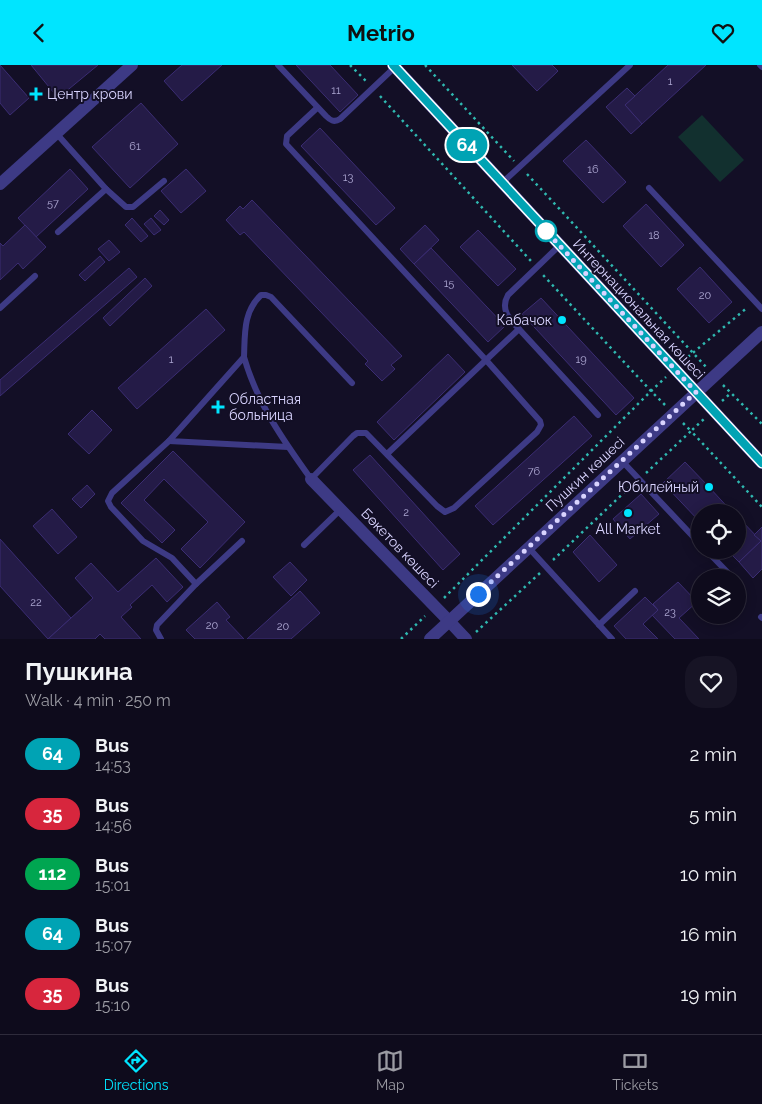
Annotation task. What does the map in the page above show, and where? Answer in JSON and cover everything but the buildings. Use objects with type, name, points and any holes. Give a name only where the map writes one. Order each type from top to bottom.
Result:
[{"type":"street","points":[[0,183],[132,65]]},
{"type":"street","name":"Интернациональная көшесі","points":[[394,66],[762,463]]},
{"type":"street","name":"Пушкин көшесі","points":[[430,639],[762,332]]},
{"type":"street","name":"Бөкетов көшесі","points":[[311,479],[449,621],[470,637]]},
{"type":"lane","points":[[278,65],[317,108],[330,120],[338,121],[394,66]]},
{"type":"lane","points":[[502,183],[630,65]]},
{"type":"lane","points":[[317,108],[287,135],[286,144],[486,360],[537,417],[540,425],[537,432],[454,508],[446,512],[437,506],[366,433],[357,433],[311,479],[272,423],[256,392],[244,357],[245,325],[251,306],[261,295],[271,297],[352,383]]},
{"type":"lane","points":[[56,133],[106,189],[126,207],[130,208],[137,204],[164,181]]},
{"type":"lane","points":[[649,188],[762,309]]},
{"type":"lane","points":[[58,232],[106,189]]},
{"type":"lane","points":[[560,245],[510,292],[505,301],[504,308],[519,329],[598,415]]},
{"type":"lane","points":[[0,308],[35,276]]},
{"type":"lane","points":[[387,454],[519,329]]},
{"type":"lane","points":[[196,584],[172,558],[143,541],[111,507],[108,501],[112,493],[169,441],[244,357]]},
{"type":"lane","points":[[169,441],[288,447]]},
{"type":"lane","points":[[622,461],[691,534]]},
{"type":"lane","points":[[304,545],[341,509]]},
{"type":"lane","points":[[161,639],[156,630],[157,625],[196,584],[242,541]]},
{"type":"lane","points":[[528,547],[612,639]]},
{"type":"lane","points":[[715,559],[724,569]]},
{"type":"lane","points":[[599,625],[635,591]]},
{"type":"path","points":[[350,65],[651,391],[401,639]]},
{"type":"path","points":[[425,65],[694,352],[714,376],[762,424]]},
{"type":"path","points":[[694,352],[755,301]]},
{"type":"path","points":[[470,637],[691,431],[762,507]]},
{"type":"green space","points":[[702,115],[744,160],[720,182],[678,137]]},
{"type":"bus line","name":"64","points":[[393,65],[762,463]]},
{"type":"place","name":"Центр крови","points":[[36,94]]},
{"type":"place","name":"Кабачок","points":[[562,320]]},
{"type":"place","name":"Областная больница","points":[[218,407]]},
{"type":"place","name":"Юбилейный","points":[[709,487]]},
{"type":"place","name":"All Market","points":[[628,513]]},
{"type":"route","points":[[478,594],[696,392],[546,231]]}]
